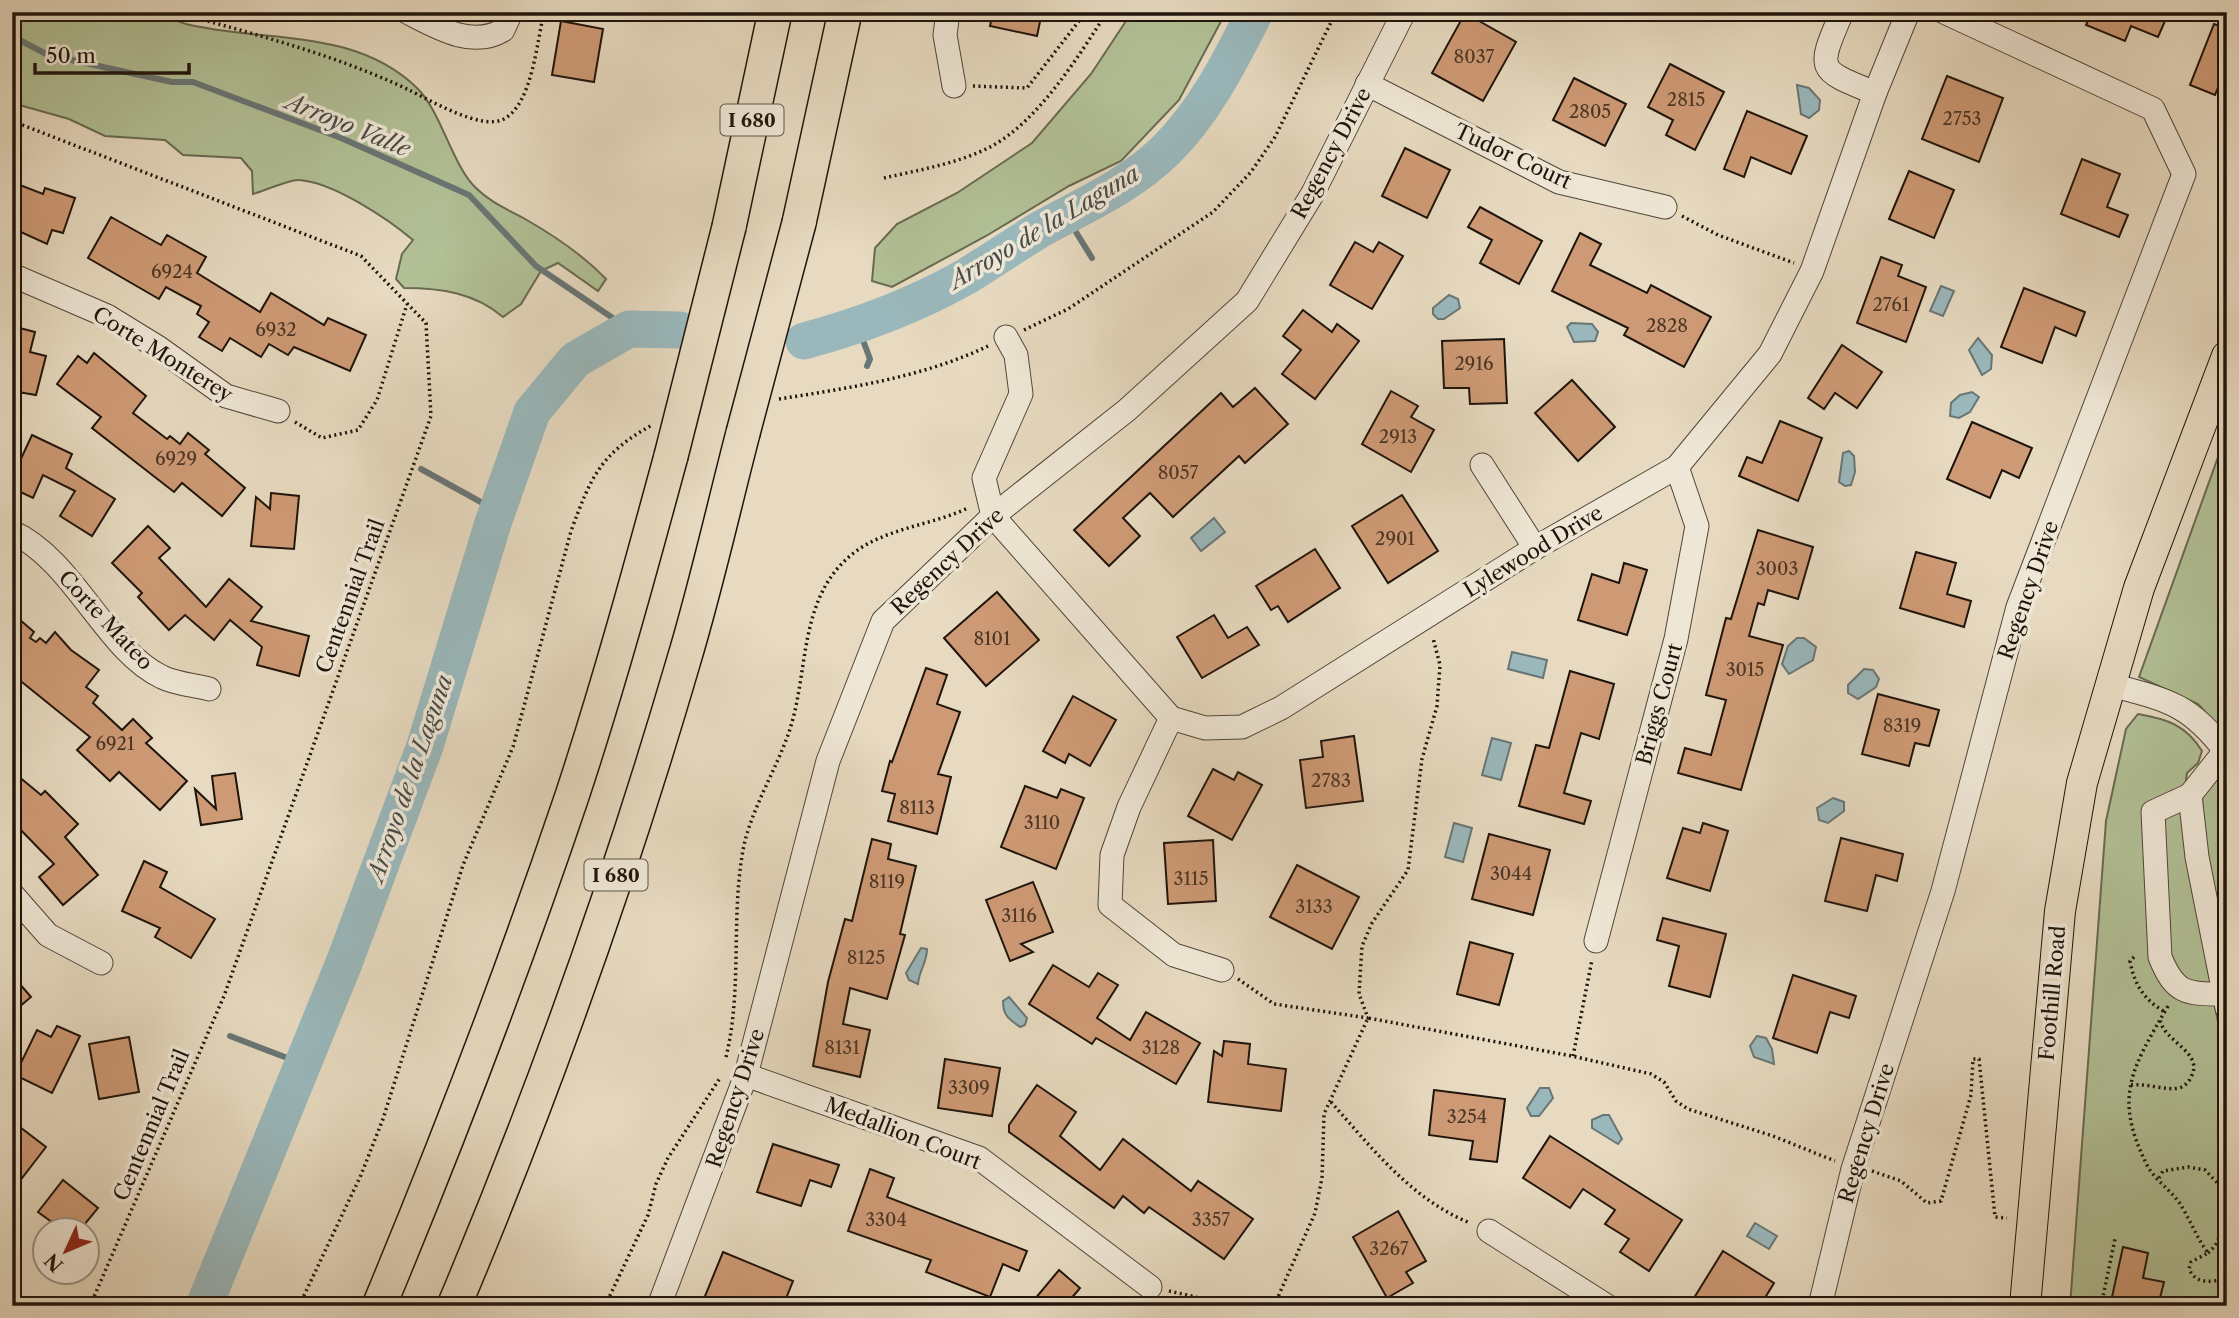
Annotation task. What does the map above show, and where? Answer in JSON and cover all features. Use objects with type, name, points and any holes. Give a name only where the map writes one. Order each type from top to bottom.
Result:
[{"type":"highway","name":"I 680","points":[[379,1306],[468,1084],[567,808],[620,641],[671,456],[729,227],[775,12]]},
{"type":"highway","name":"I 680","points":[[454,1306],[533,1109],[635,818],[684,662],[799,223],[845,12]]},
{"type":"main road","name":"Foothill Road","points":[[2025,1306],[2060,911],[2082,783],[2139,588],[2227,356]]},
{"type":"main road","name":"Foothill Road","points":[[2044,1306],[2078,913],[2100,788],[2111,685]]},
{"type":"street","points":[[407,12],[437,27],[479,39],[503,30],[512,12]]},
{"type":"street","points":[[948,12],[945,35],[954,86]]},
{"type":"street","name":"Regency Drive","points":[[659,1306],[746,1075],[828,761],[883,621],[993,516],[1127,410],[1247,301],[1313,193],[1404,12]]},
{"type":"street","points":[[1842,12],[1824,55],[1827,68],[1837,77],[1875,93]]},
{"type":"street","name":"Lylewood Drive","points":[[1171,718],[1205,728],[1242,727],[1315,689],[1535,548],[1677,467],[1770,354],[1812,271],[1875,93],[1908,12]]},
{"type":"street","name":"Regency Drive","points":[[1820,1306],[1853,1169],[1943,891],[2018,607],[2184,174],[2153,109],[1944,12]]},
{"type":"street","name":"Tudor Court","points":[[1367,84],[1559,182],[1665,207]]},
{"type":"street","name":"Corte Monterey","points":[[12,275],[107,316],[159,348],[226,396],[278,411]]},
{"type":"street","points":[[1006,337],[1016,355],[1021,394],[984,478],[993,516],[1171,718],[1129,807],[1112,855],[1110,905],[1174,955],[1222,970]]},
{"type":"street","points":[[1482,464],[1535,548]]},
{"type":"street","name":"Briggs Court","points":[[1596,941],[1676,639],[1697,527],[1688,492],[1677,467]]},
{"type":"street","name":"Corte Mateo","points":[[12,532],[33,543],[76,588],[139,662],[162,678],[209,689]]},
{"type":"street","points":[[2111,685],[2177,705],[2200,720],[2226,752],[2190,795],[2153,812],[2151,825],[2160,957],[2168,977],[2178,988],[2225,1001],[2197,857],[2190,795]]},
{"type":"street","points":[[12,894],[48,935],[101,963]]},
{"type":"street","name":"Medallion Court","points":[[746,1075],[979,1158],[1150,1287]]},
{"type":"street","points":[[1489,1231],[1607,1306]]},
{"type":"path","points":[[177,12],[316,52],[362,68],[467,117],[493,121],[504,118],[524,99],[544,12]]},
{"type":"path","points":[[954,86],[1027,88],[1086,12]]},
{"type":"path","points":[[884,178],[925,169],[993,146],[1036,109],[1077,58],[1107,12]]},
{"type":"path","points":[[778,399],[833,391],[960,359],[1068,309],[1213,212],[1251,172],[1275,137],[1336,12]]},
{"type":"path","name":"Centennial Trail","points":[[12,121],[361,256],[426,323],[431,416],[224,996],[90,1306]]},
{"type":"path","points":[[1665,207],[1717,235],[1812,271]]},
{"type":"path","points":[[278,411],[323,438],[358,430],[377,400],[407,304]]},
{"type":"path","points":[[299,1306],[361,1175],[383,1119],[463,865],[513,747],[571,531],[583,498],[606,457],[627,439],[652,425]]},
{"type":"path","points":[[725,1062],[737,975],[744,846],[790,728],[807,637],[821,591],[853,553],[872,541],[937,522],[980,501],[993,516]]},
{"type":"path","points":[[1274,1306],[1315,1213],[1322,1178],[1324,1114],[1368,1018],[1359,993],[1362,946],[1372,923],[1408,870],[1422,759],[1437,706],[1440,665],[1433,643],[1432,612]]},
{"type":"path","points":[[1572,1056],[1596,941]]},
{"type":"path","points":[[2134,957],[2130,961],[2137,987],[2165,1012]]},
{"type":"path","points":[[1222,970],[1264,994],[1274,1004],[1368,1018],[1572,1056],[1651,1074],[1664,1082],[1676,1101],[1688,1110],[1773,1136],[1853,1169],[1876,1171],[1901,1181],[1927,1203],[1941,1201],[1971,1094],[1973,1059],[1979,1059],[1995,1217],[2032,1220]]},
{"type":"path","points":[[2178,988],[2143,1045],[2131,1085],[2129,1124],[2148,1167],[2182,1207],[2193,1231],[2208,1253]]},
{"type":"path","points":[[2131,1085],[2148,1083],[2176,1089],[2184,1086],[2192,1076],[2194,1066],[2189,1054],[2166,1034],[2160,1020]]},
{"type":"path","points":[[605,1306],[648,1215],[656,1184],[668,1158],[722,1074]]},
{"type":"path","points":[[1331,1102],[1403,1181],[1443,1212],[1489,1231]]},
{"type":"path","points":[[2159,1178],[2163,1171],[2173,1168],[2205,1170],[2227,1193]]},
{"type":"path","points":[[2227,1222],[2216,1246],[2191,1262],[2189,1269],[2192,1276],[2206,1282],[2227,1279]]},
{"type":"path","points":[[2101,1306],[2115,1239]]},
{"type":"path","points":[[1150,1287],[1196,1297],[1213,1306]]},
{"type":"path","points":[[2174,1306],[2191,1301],[2199,1306]]},
{"type":"green space","points":[[12,12],[151,12],[186,24],[307,40],[365,55],[392,69],[417,88],[433,110],[460,167],[476,188],[493,202],[568,246],[606,279],[598,291],[558,263],[541,271],[521,304],[503,317],[469,297],[431,289],[404,288],[396,279],[402,254],[413,240],[375,212],[343,194],[313,182],[295,180],[253,194],[252,171],[241,158],[183,155],[165,140],[105,136],[69,119],[12,103]]},
{"type":"green space","points":[[1132,12],[1226,12],[1179,100],[1121,161],[1069,186],[986,236],[892,287],[872,281],[875,248],[897,224],[957,193],[1032,143],[1091,74]]},
{"type":"green space","points":[[2227,432],[2227,735],[2198,704],[2139,677]]},
{"type":"green space","points":[[2138,714],[2158,718],[2182,729],[2202,751],[2198,763],[2187,773],[2182,812],[2227,1069],[2227,1306],[2070,1306],[2106,821],[2126,729]]},
{"type":"green space","points":[[2218,775],[2227,781],[2227,953],[2206,850],[2202,798]]},
{"type":"water","points":[[1797,85],[1809,88],[1820,100],[1819,110],[1809,118],[1801,114]]},
{"type":"water","points":[[1941,286],[1954,291],[1943,316],[1930,311]]},
{"type":"water","points":[[1449,295],[1458,299],[1460,308],[1444,319],[1438,319],[1433,314],[1433,308]]},
{"type":"water","points":[[1571,323],[1592,324],[1598,332],[1595,341],[1574,342],[1567,327]]},
{"type":"water","points":[[1978,338],[1992,355],[1991,369],[1982,375],[1969,350]]},
{"type":"water","points":[[1972,392],[1979,397],[1970,412],[1959,418],[1950,416],[1951,403],[1960,395]]},
{"type":"water","points":[[1849,451],[1854,456],[1855,472],[1851,485],[1845,486],[1839,482],[1843,453]]},
{"type":"water","points":[[1214,518],[1225,532],[1201,551],[1191,538]]},
{"type":"water","points":[[1797,638],[1804,638],[1816,647],[1813,660],[1789,674],[1782,664],[1788,646]]},
{"type":"water","points":[[1512,652],[1547,660],[1543,678],[1508,669]]},
{"type":"water","points":[[1864,669],[1873,670],[1879,679],[1876,687],[1858,699],[1848,693],[1848,685]]},
{"type":"water","points":[[1492,738],[1511,743],[1501,780],[1482,775]]},
{"type":"water","points":[[1833,798],[1844,802],[1844,811],[1828,823],[1819,820],[1817,808]]},
{"type":"water","points":[[1454,823],[1472,828],[1463,862],[1445,857]]},
{"type":"water","points":[[921,948],[927,949],[927,954],[918,984],[909,980],[906,973]]},
{"type":"water","points":[[1009,997],[1027,1018],[1025,1025],[1020,1027],[1005,1014],[1003,1001]]},
{"type":"water","points":[[1757,1036],[1766,1038],[1772,1049],[1774,1064],[1754,1057],[1750,1046]]},
{"type":"water","points":[[1540,1088],[1549,1088],[1553,1098],[1539,1116],[1531,1116],[1527,1108]]},
{"type":"water","points":[[1609,1115],[1622,1139],[1618,1144],[1592,1128],[1592,1120]]},
{"type":"water","points":[[1755,1223],[1777,1236],[1769,1249],[1747,1236]]},
{"type":"building","points":[[993,12],[1042,12],[1037,36],[990,26]]},
{"type":"building","points":[[2092,12],[2169,12],[2158,37],[2131,26],[2125,41],[2086,25]]},
{"type":"building","points":[[1465,13],[1516,42],[1483,101],[1432,73]]},
{"type":"building","points":[[561,21],[603,29],[594,82],[552,75]]},
{"type":"building","points":[[2214,24],[2227,29],[2227,76],[2223,75],[2215,95],[2190,85]]},
{"type":"building","points":[[1670,64],[1724,92],[1695,150],[1666,135],[1673,120],[1648,107]]},
{"type":"building","points":[[1947,76],[2003,98],[1979,162],[1922,139]]},
{"type":"building","points":[[1574,78],[1626,104],[1605,146],[1553,120]]},
{"type":"building","points":[[1747,111],[1807,136],[1791,174],[1751,157],[1744,177],[1724,169]]},
{"type":"building","points":[[1405,148],[1450,170],[1427,218],[1382,196]]},
{"type":"building","points":[[2082,159],[2120,174],[2107,207],[2128,215],[2119,237],[2061,214]]},
{"type":"building","points":[[1909,171],[1954,190],[1934,238],[1889,219]]},
{"type":"building","points":[[12,182],[43,194],[45,188],[75,198],[63,233],[52,230],[47,244],[12,228]]},
{"type":"building","points":[[1480,207],[1542,241],[1519,284],[1480,263],[1492,240],[1468,227]]},
{"type":"building","points":[[111,217],[161,245],[167,235],[206,257],[197,273],[260,312],[271,293],[324,325],[328,318],[366,335],[350,371],[294,347],[288,355],[269,344],[261,357],[230,338],[222,351],[199,337],[209,322],[197,314],[201,306],[166,287],[159,299],[88,258]]},
{"type":"building","points":[[1580,233],[1601,244],[1590,265],[1647,293],[1651,285],[1711,317],[1684,367],[1624,335],[1628,328],[1552,291]]},
{"type":"building","points":[[1355,242],[1373,252],[1379,242],[1403,256],[1372,309],[1330,285]]},
{"type":"building","points":[[1881,257],[1902,265],[1898,276],[1926,287],[1906,342],[1857,323]]},
{"type":"building","points":[[2024,288],[2085,312],[2076,336],[2055,327],[2042,363],[2001,347]]},
{"type":"building","points":[[1303,310],[1332,332],[1337,324],[1359,341],[1315,399],[1282,374],[1301,350],[1283,336]]},
{"type":"building","points":[[12,326],[35,332],[30,352],[46,356],[36,395],[12,391]]},
{"type":"building","points":[[1504,339],[1507,403],[1470,404],[1469,388],[1444,388],[1442,341]]},
{"type":"building","points":[[1842,345],[1882,372],[1857,408],[1835,393],[1824,409],[1808,398]]},
{"type":"building","points":[[94,353],[146,396],[133,413],[167,439],[170,436],[180,444],[188,433],[209,450],[205,454],[245,488],[222,516],[182,483],[174,492],[92,428],[101,417],[57,384],[78,356],[87,363]]},
{"type":"building","points":[[1572,380],[1615,427],[1578,461],[1535,413]]},
{"type":"building","points":[[1255,388],[1288,424],[1245,463],[1239,456],[1173,517],[1150,493],[1123,518],[1140,536],[1109,566],[1074,530],[1221,393],[1233,407]]},
{"type":"building","points":[[1391,391],[1418,406],[1411,417],[1434,430],[1411,472],[1362,444]]},
{"type":"building","points":[[1780,421],[1822,438],[1798,501],[1739,476],[1747,457],[1762,463]]},
{"type":"building","points":[[1972,422],[2032,448],[2019,478],[2002,470],[1990,498],[1947,479]]},
{"type":"building","points":[[32,435],[72,454],[66,468],[115,499],[92,536],[60,516],[75,491],[43,475],[33,498],[12,488],[12,478]]},
{"type":"building","points":[[271,493],[299,496],[294,549],[251,546],[256,497],[270,509]]},
{"type":"building","points":[[1402,495],[1438,551],[1388,583],[1352,526]]},
{"type":"building","points":[[148,526],[170,548],[159,558],[206,607],[229,579],[262,607],[251,621],[309,636],[299,676],[257,665],[262,647],[230,620],[214,640],[185,615],[169,630],[138,597],[142,593],[112,563]]},
{"type":"building","points":[[1758,530],[1813,547],[1798,599],[1768,590],[1764,605],[1758,603],[1749,636],[1783,645],[1741,790],[1678,773],[1685,748],[1711,755],[1726,700],[1706,695],[1726,618],[1731,619]]},
{"type":"building","points":[[1315,549],[1340,588],[1288,622],[1278,606],[1271,610],[1256,586]]},
{"type":"building","points":[[1916,552],[1956,563],[1947,594],[1971,601],[1964,627],[1900,608]]},
{"type":"building","points":[[1624,563],[1647,570],[1627,635],[1578,620],[1592,574],[1619,583]]},
{"type":"building","points":[[997,592],[1039,640],[986,686],[944,638]]},
{"type":"building","points":[[12,613],[34,632],[30,638],[36,642],[40,638],[46,643],[55,632],[71,650],[99,670],[86,687],[98,696],[93,703],[122,730],[133,719],[152,738],[146,743],[187,781],[160,810],[119,772],[110,781],[77,750],[90,737],[12,674]]},
{"type":"building","points":[[1214,615],[1228,638],[1247,627],[1259,645],[1202,678],[1177,637]]},
{"type":"building","points":[[926,668],[947,675],[937,704],[960,712],[938,774],[951,777],[937,834],[888,821],[895,794],[882,791],[890,761],[892,762]]},
{"type":"building","points":[[1570,671],[1614,684],[1599,739],[1581,733],[1564,793],[1591,801],[1584,824],[1519,806],[1536,745],[1549,748]]},
{"type":"building","points":[[1878,694],[1939,710],[1929,746],[1915,743],[1909,766],[1862,754]]},
{"type":"building","points":[[1073,696],[1116,720],[1090,766],[1069,754],[1065,763],[1043,751]]},
{"type":"building","points":[[1354,736],[1363,801],[1306,808],[1300,760],[1323,757],[1321,741]]},
{"type":"building","points":[[1213,769],[1234,780],[1238,772],[1262,785],[1232,840],[1188,816]]},
{"type":"building","points":[[12,771],[41,795],[45,791],[78,824],[65,837],[98,875],[63,905],[39,877],[54,864],[12,821]]},
{"type":"building","points":[[235,773],[242,819],[201,825],[195,789],[216,809],[212,776]]},
{"type":"building","points":[[1025,786],[1057,798],[1061,789],[1084,798],[1056,869],[1001,847]]},
{"type":"building","points":[[1703,823],[1728,831],[1710,891],[1667,878],[1683,828],[1700,833]]},
{"type":"building","points":[[1489,834],[1550,850],[1533,915],[1472,899]]},
{"type":"building","points":[[1841,838],[1903,854],[1897,881],[1876,875],[1867,911],[1825,901]]},
{"type":"building","points":[[872,839],[891,844],[888,859],[916,866],[900,934],[905,935],[887,999],[850,988],[843,1024],[870,1030],[860,1077],[813,1066],[828,982],[845,919],[852,921]]},
{"type":"building","points":[[1213,840],[1216,901],[1168,904],[1164,843]]},
{"type":"building","points":[[144,861],[167,872],[160,887],[215,919],[191,958],[155,937],[160,928],[122,911]]},
{"type":"building","points":[[1297,865],[1359,897],[1332,949],[1270,917]]},
{"type":"building","points":[[1033,882],[1053,932],[1021,944],[1033,952],[1010,961],[986,900]]},
{"type":"building","points":[[1663,918],[1726,934],[1710,997],[1669,986],[1679,946],[1657,940]]},
{"type":"building","points":[[1470,942],[1513,954],[1499,1005],[1457,994]]},
{"type":"building","points":[[1053,965],[1089,987],[1098,973],[1118,985],[1097,1018],[1130,1040],[1146,1012],[1200,1043],[1176,1084],[1096,1038],[1092,1044],[1029,1004]]},
{"type":"building","points":[[12,975],[31,997],[12,1013]]},
{"type":"building","points":[[1793,975],[1856,996],[1849,1018],[1830,1012],[1817,1053],[1773,1038]]},
{"type":"building","points":[[57,1026],[80,1036],[52,1093],[15,1075],[37,1030],[51,1037]]},
{"type":"building","points":[[129,1037],[139,1092],[99,1099],[89,1044]]},
{"type":"building","points":[[1224,1041],[1250,1044],[1248,1064],[1286,1069],[1281,1111],[1208,1102],[1214,1051],[1222,1056]]},
{"type":"building","points":[[945,1059],[1000,1068],[992,1116],[938,1108]]},
{"type":"building","points":[[1037,1085],[1076,1112],[1060,1136],[1100,1170],[1123,1139],[1191,1191],[1198,1181],[1253,1219],[1224,1259],[1149,1207],[1144,1213],[1123,1196],[1114,1208],[1009,1132],[1009,1125]]},
{"type":"building","points":[[1434,1090],[1505,1099],[1497,1162],[1470,1159],[1473,1141],[1429,1135]]},
{"type":"building","points":[[12,1121],[46,1147],[12,1191]]},
{"type":"building","points":[[1550,1136],[1682,1220],[1649,1271],[1620,1252],[1629,1239],[1605,1224],[1615,1210],[1583,1189],[1570,1208],[1523,1178]]},
{"type":"building","points":[[773,1144],[839,1165],[831,1187],[810,1180],[801,1206],[757,1192]]},
{"type":"building","points":[[870,1169],[894,1178],[887,1197],[1027,1251],[1019,1271],[1003,1264],[990,1297],[926,1272],[931,1260],[848,1231]]},
{"type":"building","points":[[63,1180],[98,1208],[91,1216],[43,1216],[38,1212]]},
{"type":"building","points":[[1398,1211],[1426,1261],[1406,1272],[1413,1283],[1387,1298],[1353,1237]]},
{"type":"building","points":[[2123,1247],[2148,1253],[2143,1278],[2164,1282],[2158,1306],[2110,1306]]},
{"type":"building","points":[[1723,1251],[1774,1283],[1760,1306],[1730,1306],[1717,1298],[1712,1306],[1689,1306]]},
{"type":"building","points":[[723,1252],[793,1281],[783,1306],[701,1306]]},
{"type":"building","points":[[1059,1270],[1080,1288],[1065,1306],[1029,1306]]},
{"type":"waterway","name":"Arroyo de la Laguna","points":[[804,341],[887,314],[948,287],[1039,230],[1105,195],[1136,175],[1165,151],[1192,120],[1216,85],[1255,12]]},
{"type":"waterway","name":"Arroyo Valle","points":[[12,36],[48,55],[172,82],[193,82],[341,138],[469,195],[536,266],[629,329]]},
{"type":"waterway","points":[[1066,216],[1092,258]]},
{"type":"waterway","points":[[858,327],[870,359],[867,366]]},
{"type":"waterway","name":"Arroyo de la Laguna","points":[[204,1306],[344,963],[425,746],[493,523],[532,412],[575,360],[629,329],[680,330]]},
{"type":"waterway","points":[[421,469],[497,511]]},
{"type":"waterway","points":[[230,1036],[303,1064]]}]
